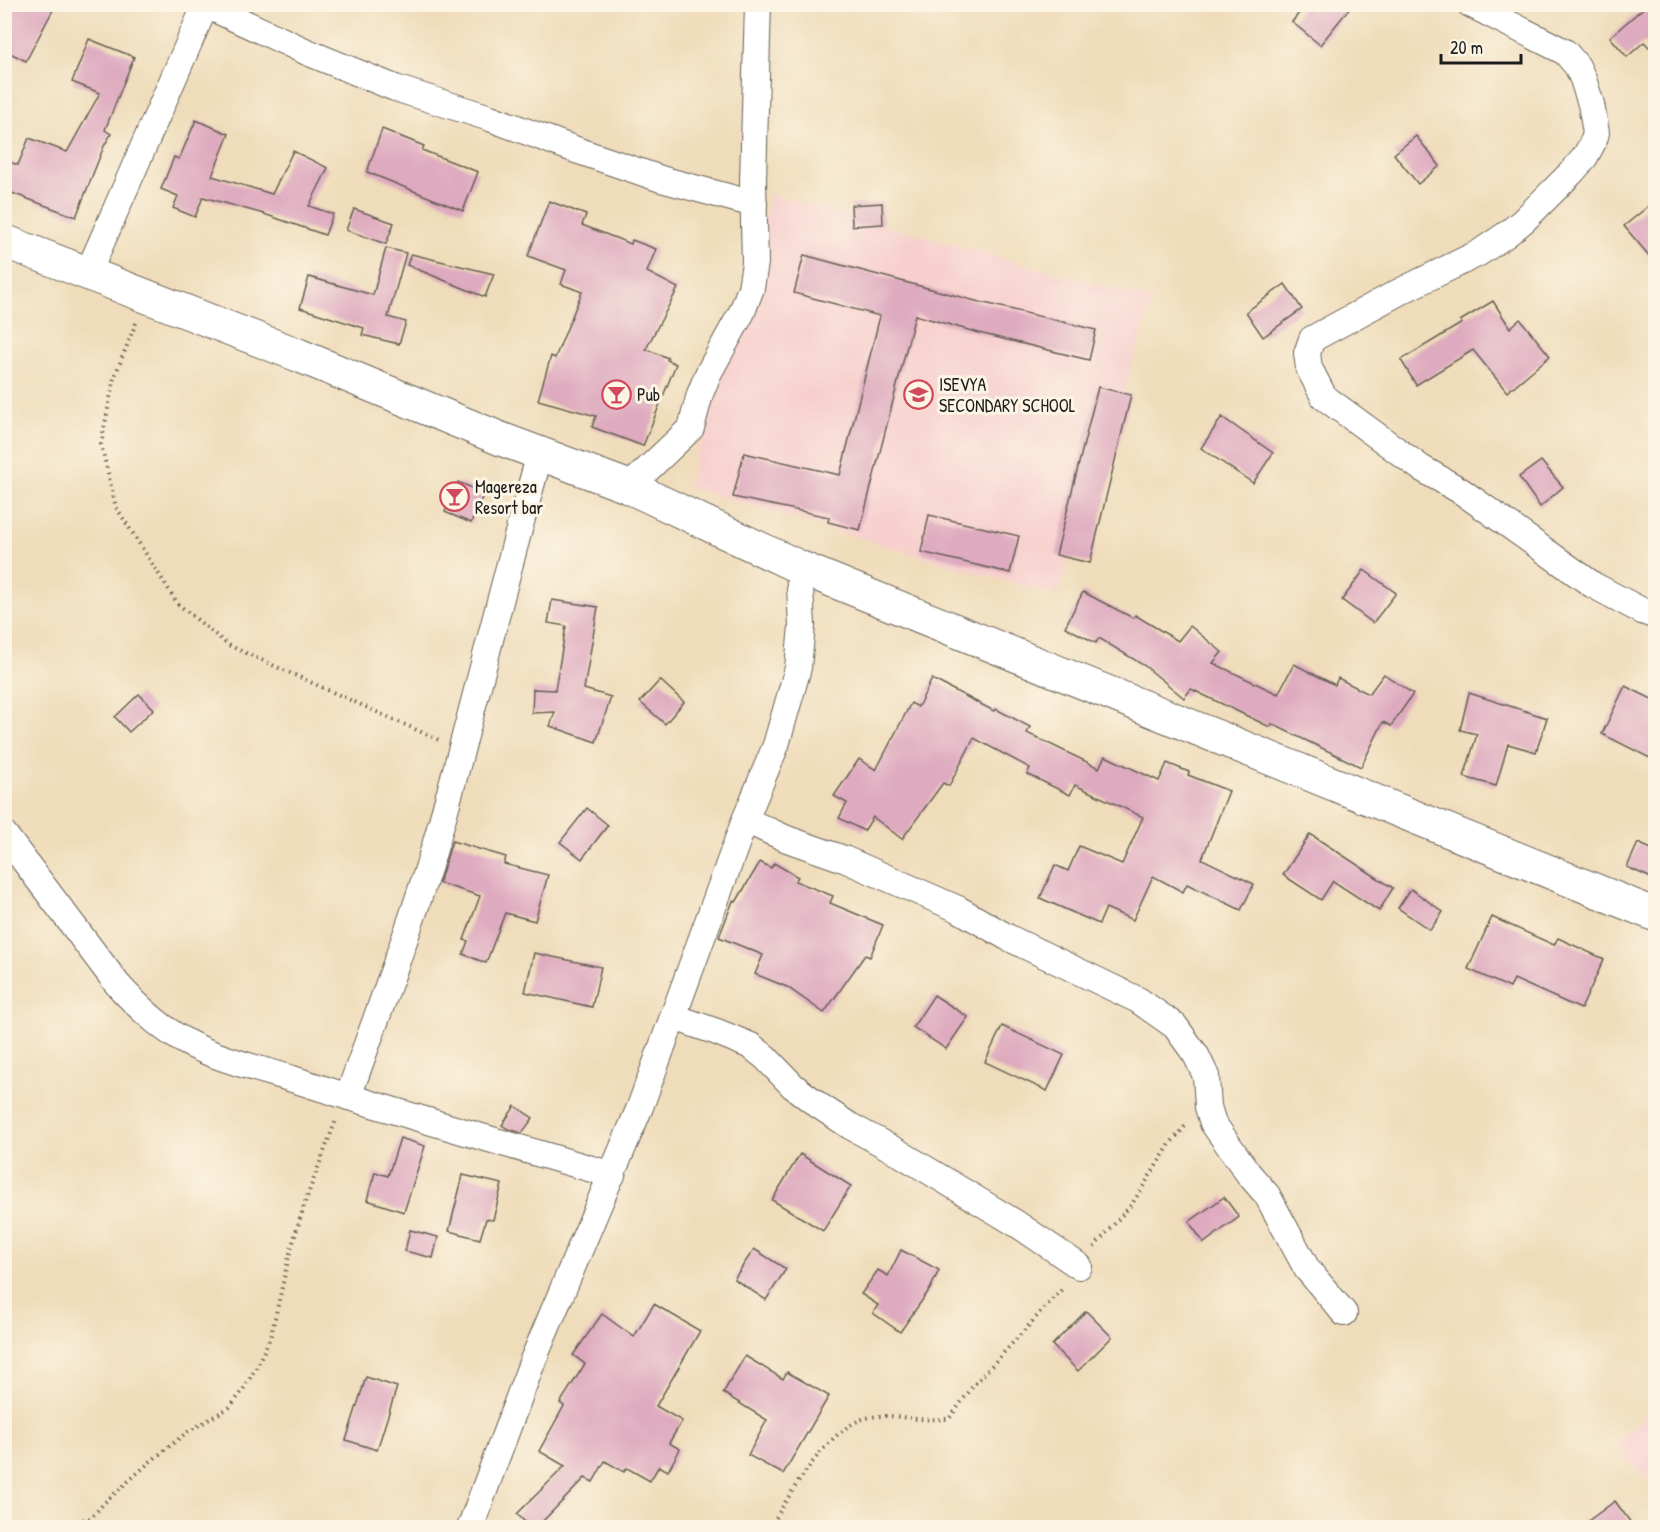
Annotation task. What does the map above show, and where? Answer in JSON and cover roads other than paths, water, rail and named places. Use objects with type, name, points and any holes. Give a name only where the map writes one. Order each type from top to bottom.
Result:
[{"type":"street","points":[[629,487],[691,428],[708,374],[742,312],[751,288],[755,263],[758,4]]},
{"type":"street","points":[[1470,4],[1565,52],[1577,66],[1586,88],[1596,133],[1594,140],[1585,157],[1573,171],[1507,234],[1479,253],[1399,292],[1312,339],[1306,352],[1308,368],[1324,397],[1403,455],[1461,491],[1593,585],[1642,611],[1656,615]]},
{"type":"street","points":[[88,273],[206,5],[307,52],[395,88],[490,118],[661,179],[754,204]]},
{"type":"street","points":[[4,241],[148,296],[540,454],[629,487],[799,567],[1656,915]]},
{"type":"street","points":[[346,1097],[416,907],[488,653],[514,543],[540,454]]},
{"type":"street","points":[[470,1527],[533,1360],[612,1175],[674,1017],[745,820],[776,745],[798,668],[802,626],[799,567]]},
{"type":"street","points":[[745,820],[844,859],[958,909],[1007,937],[1138,1000],[1175,1026],[1186,1040],[1206,1076],[1208,1107],[1213,1123],[1248,1173],[1267,1195],[1307,1269],[1344,1313]]},
{"type":"street","points":[[4,834],[118,986],[139,1008],[189,1044],[346,1097],[612,1175]]},
{"type":"street","points":[[674,1017],[751,1046],[793,1086],[818,1105],[1017,1224],[1079,1266]]},
{"type":"place","name":"Pub","points":[[616,394]]},
{"type":"place","name":"ISEVYA SECONDARY SCHOOL","points":[[918,394]]},
{"type":"place","name":"Magereza Resort bar","points":[[454,496]]}]
